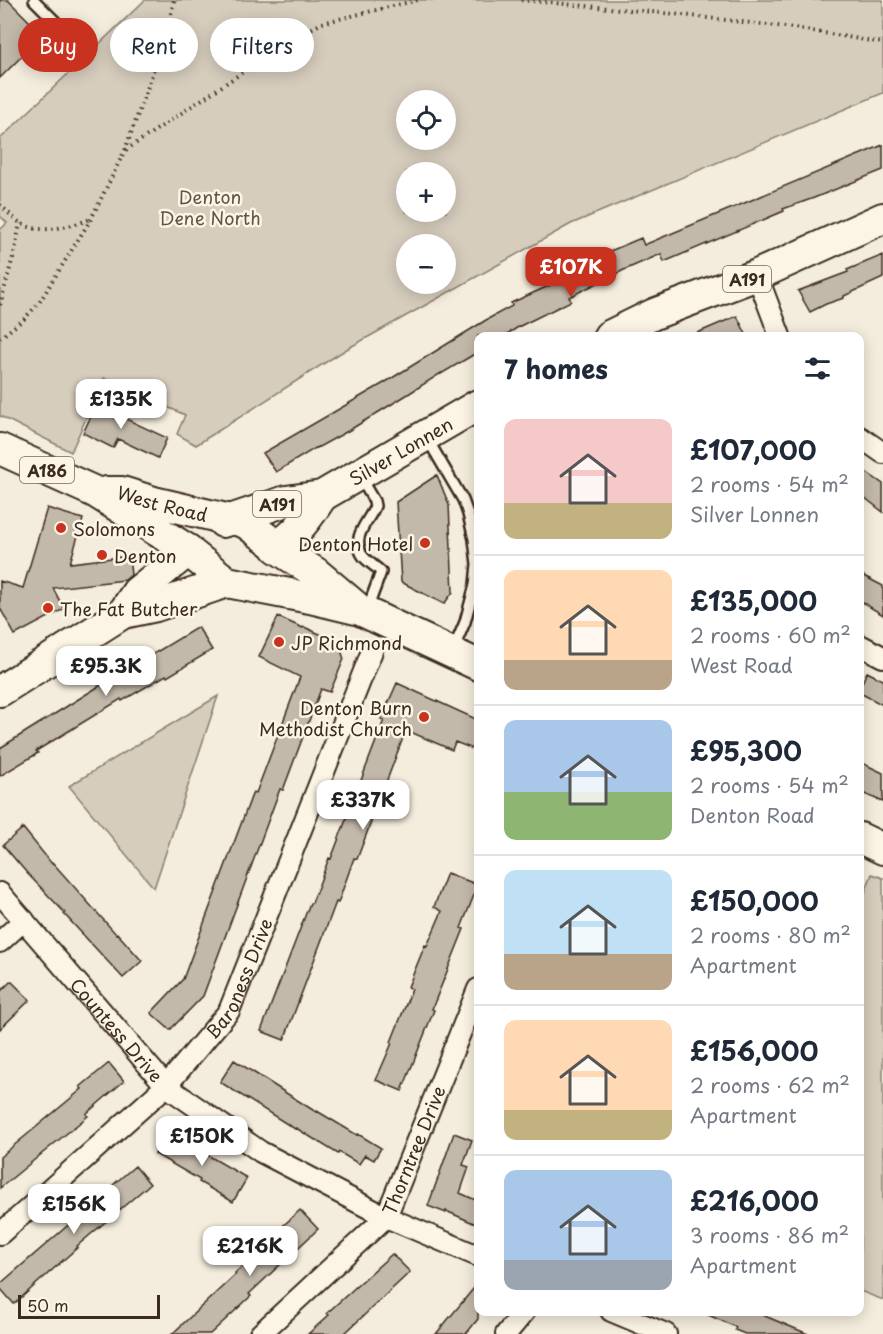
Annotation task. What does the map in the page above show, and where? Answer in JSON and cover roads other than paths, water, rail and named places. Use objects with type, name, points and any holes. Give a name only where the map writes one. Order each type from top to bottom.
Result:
[{"type":"main road","name":"A191","points":[[617,332],[654,314],[757,274],[883,218]]},
{"type":"main road","name":"Silver Lonnen","points":[[232,519],[306,504],[474,407]]},
{"type":"main road","name":"West Road","points":[[0,449],[94,492],[155,516],[232,519]]},
{"type":"main road","points":[[152,580],[159,552],[155,516],[252,498],[306,504],[313,585],[268,600],[174,601]]},
{"type":"main road","name":"Silver Lonnen","points":[[277,547],[287,539],[306,504]]},
{"type":"main road","name":"West Road","points":[[155,516],[188,550]]},
{"type":"main road","name":"A191","points":[[123,613],[137,592],[188,550],[208,530],[232,519]]},
{"type":"main road","name":"A186","points":[[232,519],[246,523],[277,547],[313,585],[363,612],[474,663]]},
{"type":"main road","name":"A191","points":[[0,691],[123,613],[174,601],[248,574],[277,547]]},
{"type":"main road","name":"A186","points":[[188,550],[229,582],[313,585]]},
{"type":"main road","points":[[864,840],[883,849]]},
{"type":"street","points":[[757,274],[779,332]]},
{"type":"street","points":[[864,440],[883,453]]},
{"type":"street","points":[[864,647],[883,657]]},
{"type":"street","name":"Baroness Drive","points":[[0,1234],[166,1086],[228,1011],[372,651]]},
{"type":"street","name":"Countess Drive","points":[[0,893],[166,1086],[261,1152],[386,1217],[474,1254]]},
{"type":"street","points":[[0,942],[24,920]]},
{"type":"street","name":"Thorntree Drive","points":[[260,1334],[386,1217],[474,999]]},
{"type":"street","points":[[506,1334],[521,1316]]},
{"type":"street","points":[[622,1316],[666,1334]]},
{"type":"lane","points":[[34,0],[52,18]]},
{"type":"lane","points":[[425,435],[463,500],[474,539]]},
{"type":"lane","points":[[358,474],[375,506],[360,531],[359,543],[362,555],[381,572],[363,612]]},
{"type":"lane","points":[[452,653],[465,622],[474,589]]},
{"type":"place","name":"Solomons","points":[[61,528]]},
{"type":"place","name":"Denton Hotel","points":[[425,543]]},
{"type":"place","name":"Denton","points":[[102,555]]},
{"type":"place","name":"The Fat Butcher","points":[[48,608]]},
{"type":"place","name":"JP Richmond","points":[[279,642]]},
{"type":"place","name":"Denton Burn Methodist Church","points":[[424,717]]},
{"type":"park label","name":"Denton Dene North","points":[[210,206]]}]
